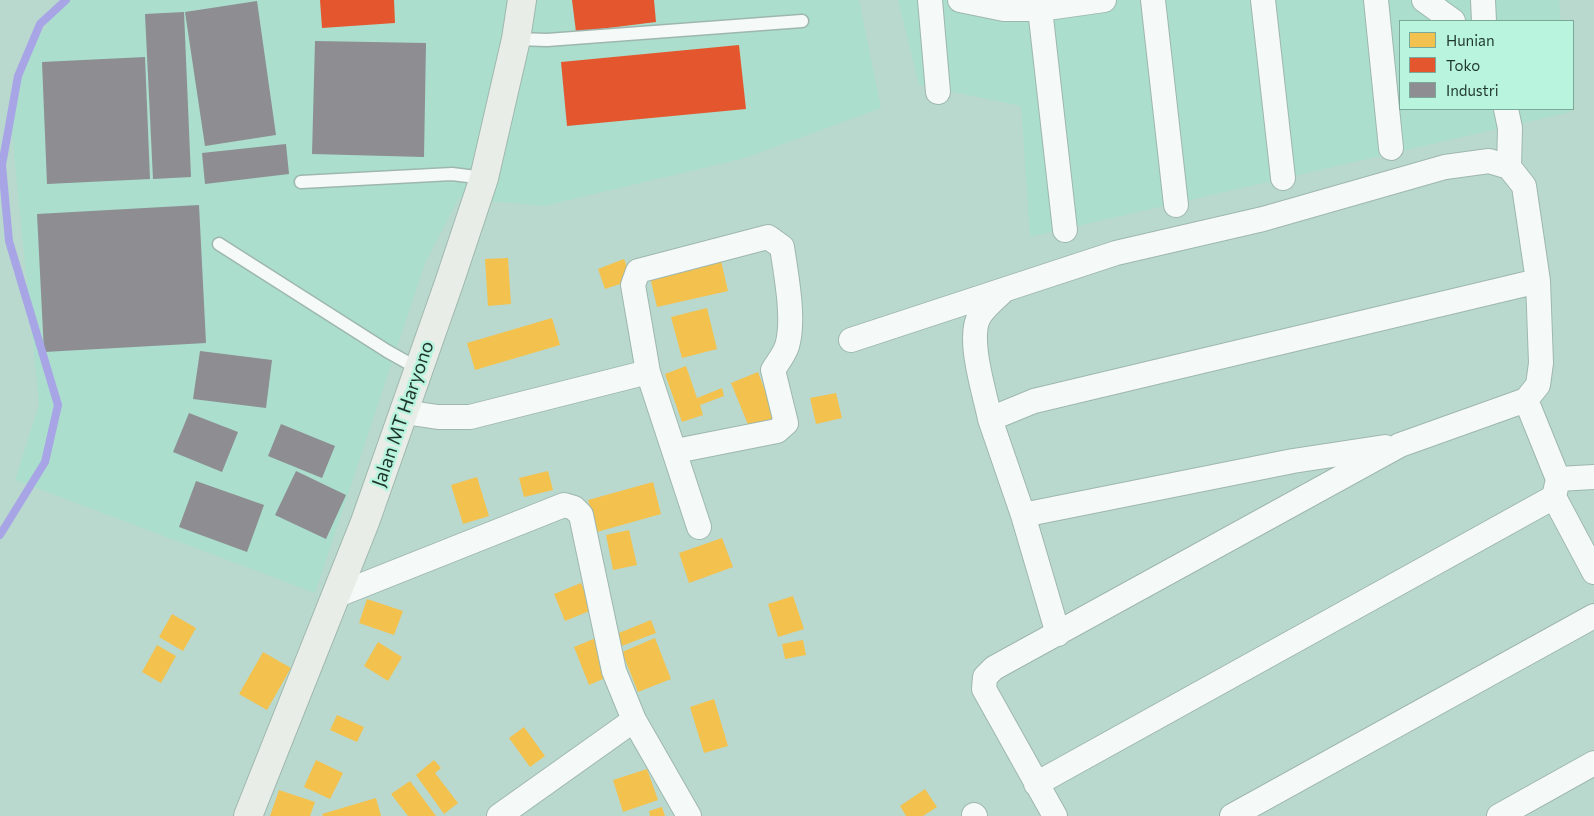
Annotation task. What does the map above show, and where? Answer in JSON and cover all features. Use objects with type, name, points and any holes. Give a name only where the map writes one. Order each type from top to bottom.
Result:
[{"type":"main road","name":"Jalan MT Haryono","points":[[248,816],[375,496],[484,178],[516,39],[522,0]]},
{"type":"street","points":[[930,0],[938,92]]},
{"type":"street","points":[[960,0],[1004,9],[1040,4],[1104,0]]},
{"type":"street","points":[[1154,0],[1176,205]]},
{"type":"street","points":[[1263,0],[1283,178]]},
{"type":"street","points":[[1376,0],[1391,148]]},
{"type":"street","points":[[1424,0],[1453,20]]},
{"type":"street","points":[[1483,0],[1484,20]]},
{"type":"street","points":[[1040,4],[1065,230]]},
{"type":"street","points":[[1506,110],[1510,128],[1509,167]]},
{"type":"street","points":[[851,340],[1116,253],[1263,219],[1445,167],[1489,161],[1509,167],[1524,186],[1538,280],[1541,363],[1538,385],[1526,400],[1400,445],[994,668],[985,677],[984,689],[1055,816]]},
{"type":"street","points":[[676,452],[777,431],[786,423],[773,370],[785,352],[789,339],[789,300],[782,247],[768,237],[638,271],[633,285],[648,372],[676,452],[699,527]]},
{"type":"street","points":[[990,419],[1034,401],[1538,280]]},
{"type":"street","points":[[1003,291],[980,314],[976,325],[975,344],[990,419],[1023,515],[1058,634]]},
{"type":"street","points":[[404,412],[438,417],[470,418],[648,372]]},
{"type":"street","points":[[1526,400],[1556,488],[1594,572]]},
{"type":"street","points":[[1023,515],[1293,461],[1400,445]]},
{"type":"street","points":[[1036,784],[1556,488],[1594,477]]},
{"type":"street","points":[[335,596],[564,505],[574,508],[581,515],[614,671],[634,720],[689,816]]},
{"type":"street","points":[[1232,816],[1594,616]]},
{"type":"street","points":[[499,816],[634,720]]},
{"type":"street","points":[[1499,816],[1594,763]]},
{"type":"lane","points":[[516,39],[547,40],[802,21]]},
{"type":"lane","points":[[301,182],[452,174],[484,178]]},
{"type":"lane","points":[[219,244],[387,351],[419,369]]},
{"type":"shaded area","points":[[65,0],[859,0],[881,108],[745,158],[544,206],[459,198],[425,263],[315,593],[15,480],[39,404],[9,105],[28,50]]},
{"type":"shaded area","points":[[898,0],[1559,0],[1561,20],[1399,20],[1399,110],[1570,110],[1571,112],[1030,237],[1021,106],[919,85]]},
{"type":"building: Hunian","points":[[508,258],[511,304],[488,306],[485,259]]},
{"type":"building: Hunian","points":[[624,259],[632,280],[605,289],[598,269]]},
{"type":"building: Hunian","points":[[721,261],[728,291],[657,307],[650,277]]},
{"type":"building: Hunian","points":[[707,308],[717,349],[682,358],[671,317]]},
{"type":"building: Hunian","points":[[552,318],[560,345],[475,370],[467,343]]},
{"type":"building: Hunian","points":[[686,366],[697,398],[722,388],[724,396],[700,405],[703,415],[682,422],[665,374]]},
{"type":"building: Hunian","points":[[758,372],[777,422],[751,432],[731,383]]},
{"type":"building: Hunian","points":[[836,393],[842,418],[816,424],[810,398]]},
{"type":"building: Hunian","points":[[548,471],[553,490],[524,497],[519,478]]},
{"type":"building: Hunian","points":[[477,477],[489,516],[463,524],[451,485]]},
{"type":"building: Hunian","points":[[653,482],[661,514],[597,532],[588,500]]},
{"type":"building: Hunian","points":[[629,530],[637,565],[613,570],[606,535]]},
{"type":"building: Hunian","points":[[722,538],[733,567],[689,583],[679,553]]},
{"type":"building: Hunian","points":[[581,583],[592,610],[565,621],[554,594]]},
{"type":"building: Hunian","points":[[793,596],[804,629],[778,637],[768,604]]},
{"type":"building: Hunian","points":[[367,599],[403,611],[394,635],[359,623]]},
{"type":"building: Hunian","points":[[172,614],[196,628],[183,651],[159,637]]},
{"type":"building: Hunian","points":[[651,620],[656,633],[619,647],[614,635]]},
{"type":"building: Hunian","points":[[596,638],[610,676],[589,685],[574,647]]},
{"type":"building: Hunian","points":[[655,638],[671,679],[638,692],[622,652]]},
{"type":"building: Hunian","points":[[803,640],[806,655],[785,659],[782,644]]},
{"type":"building: Hunian","points":[[378,642],[402,657],[388,681],[364,666]]},
{"type":"building: Hunian","points":[[157,645],[176,656],[161,683],[142,672]]},
{"type":"building: Hunian","points":[[263,652],[291,668],[267,710],[239,694]]},
{"type":"building: Hunian","points":[[714,699],[728,746],[704,753],[690,707]]},
{"type":"building: Hunian","points":[[337,715],[364,727],[357,742],[330,730]]},
{"type":"building: Hunian","points":[[524,727],[545,756],[530,767],[509,738]]},
{"type":"building: Hunian","points":[[316,760],[343,773],[330,799],[304,787]]},
{"type":"building: Hunian","points":[[434,760],[441,768],[435,773],[458,803],[444,814],[416,775]]},
{"type":"building: Hunian","points":[[647,769],[658,800],[623,812],[613,780]]},
{"type":"building: Hunian","points":[[410,781],[436,816],[408,816],[391,794]]},
{"type":"building: Hunian","points":[[925,789],[937,807],[923,816],[906,816],[900,806]]},
{"type":"building: Hunian","points":[[279,790],[315,802],[310,816],[270,816]]},
{"type":"building: Hunian","points":[[376,798],[381,816],[323,816],[322,814]]},
{"type":"building: Hunian","points":[[662,807],[665,816],[650,816],[649,811]]},
{"type":"building: Toko","points":[[320,0],[394,0],[395,23],[322,28]]},
{"type":"building: Toko","points":[[572,0],[654,0],[656,22],[576,32]]},
{"type":"building: Toko","points":[[739,45],[746,109],[567,126],[561,62]]},
{"type":"building: Industri","points":[[257,1],[276,135],[205,146],[185,12]]},
{"type":"building: Industri","points":[[184,12],[191,177],[153,179],[145,14]]},
{"type":"building: Industri","points":[[315,41],[426,43],[424,157],[312,154]]},
{"type":"building: Industri","points":[[145,57],[150,179],[47,184],[42,62]]},
{"type":"building: Industri","points":[[286,144],[289,174],[205,184],[202,153]]},
{"type":"building: Industri","points":[[199,205],[206,343],[44,352],[37,214]]},
{"type":"building: Industri","points":[[200,351],[272,360],[266,408],[193,399]]},
{"type":"building: Industri","points":[[189,413],[238,432],[222,472],[173,452]]},
{"type":"building: Industri","points":[[281,424],[335,446],[322,478],[268,456]]},
{"type":"building: Industri","points":[[296,471],[346,495],[326,539],[275,515]]},
{"type":"building: Industri","points":[[196,481],[264,505],[247,552],[179,527]]},
{"type":"waterway","points":[[0,535],[45,462],[58,405],[9,241],[2,165],[18,76],[40,24],[66,0]]}]
